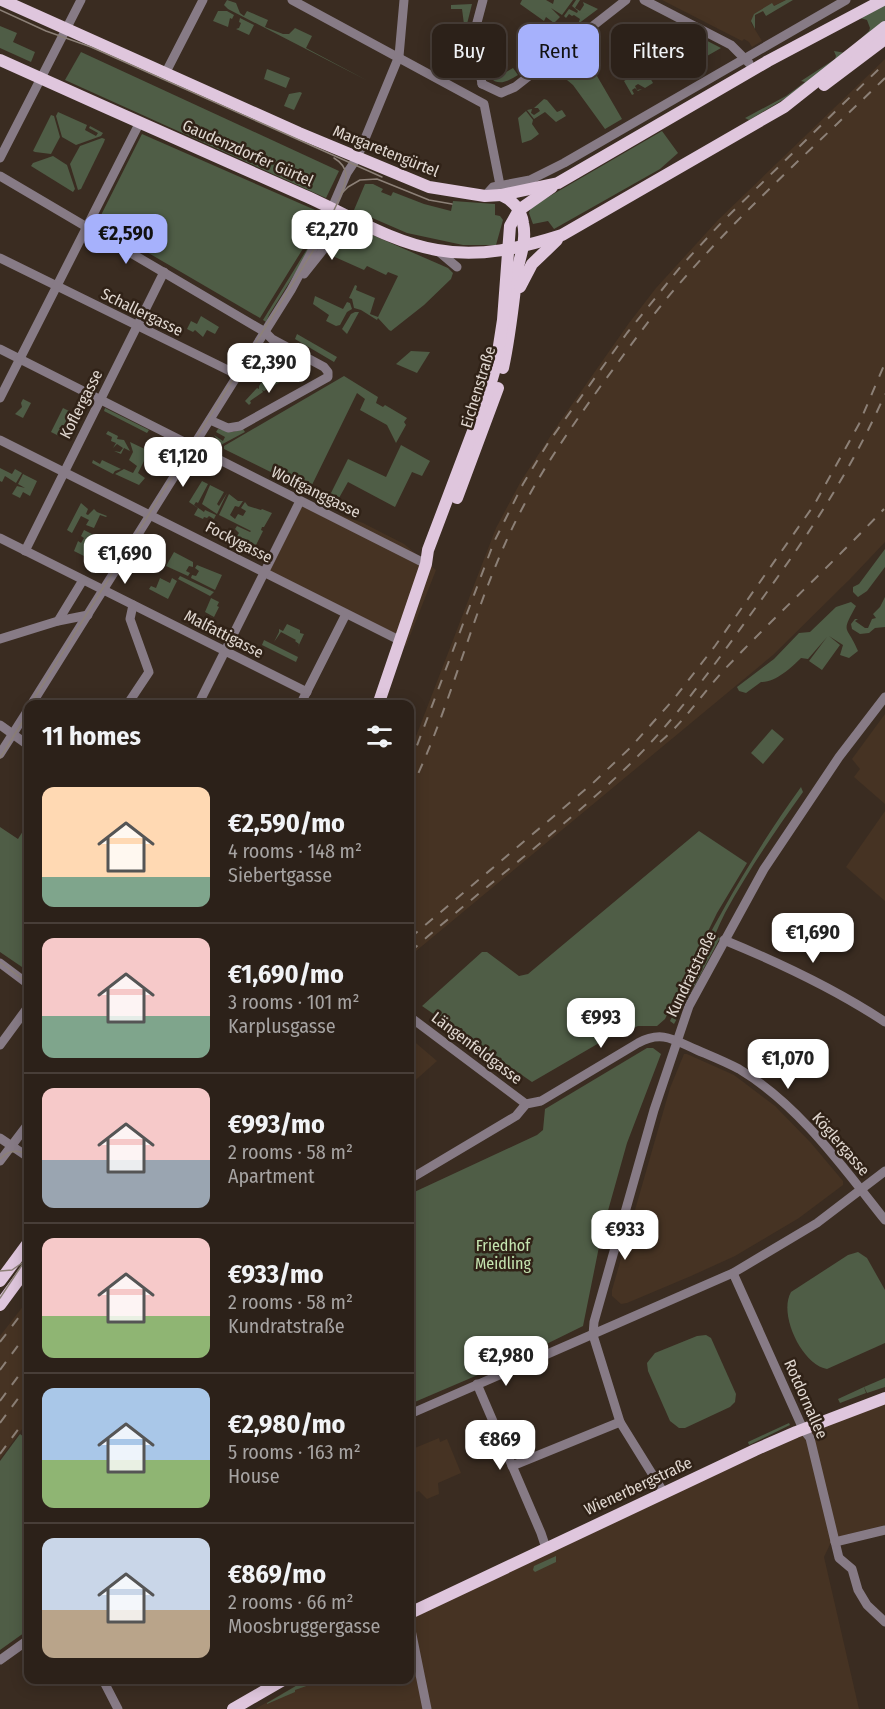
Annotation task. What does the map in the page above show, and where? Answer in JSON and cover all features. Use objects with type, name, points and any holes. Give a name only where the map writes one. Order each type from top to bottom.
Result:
[{"type":"main road","name":"Margaretengürtel","points":[[2,0],[357,158],[429,187],[485,196],[501,190],[558,183],[754,69],[883,0]]},
{"type":"main road","points":[[784,107],[885,27]]},
{"type":"main road","points":[[515,296],[532,264],[562,236],[784,107],[811,94],[885,39]]},
{"type":"main road","name":"Gaudenzdorfer Gürtel","points":[[0,60],[403,241],[436,250],[481,253],[524,246]]},
{"type":"main road","points":[[501,190],[519,210],[558,183]]},
{"type":"main road","name":"Eichenstraße","points":[[426,564],[435,552],[498,390],[509,342],[518,270],[524,246],[523,221],[519,210]]},
{"type":"main road","name":"Eichenstraße","points":[[380,700],[426,564],[428,550],[489,389],[501,338],[510,226],[519,210]]},
{"type":"main road","points":[[524,246],[562,236]]},
{"type":"main road","points":[[481,253],[507,274]]},
{"type":"main road","points":[[1,1276],[24,1248]]},
{"type":"main road","points":[[0,1305],[24,1273]]},
{"type":"main road","name":"Wienerbergstraße","points":[[414,1611],[803,1429],[885,1398]]},
{"type":"main road","points":[[233,1709],[276,1684]]},
{"type":"street","points":[[0,158],[81,0]]},
{"type":"street","points":[[166,72],[203,0]]},
{"type":"street","points":[[292,0],[484,104],[501,190]]},
{"type":"street","points":[[35,700],[291,290],[337,210],[346,173],[357,158],[399,56],[404,0]]},
{"type":"street","points":[[477,24],[483,0]]},
{"type":"street","points":[[482,84],[501,93],[515,87],[626,0]]},
{"type":"street","points":[[644,0],[731,45],[746,58],[754,69]]},
{"type":"street","name":"Margaretengürtel","points":[[501,190],[547,173],[846,0]]},
{"type":"street","points":[[481,78],[482,84]]},
{"type":"street","points":[[471,96],[482,84]]},
{"type":"street","points":[[0,398],[140,122]]},
{"type":"street","points":[[0,176],[265,332],[272,339],[324,367],[328,372],[328,377],[240,426],[228,428],[210,420]]},
{"type":"street","points":[[436,250],[457,267]]},
{"type":"street","name":"Schallergasse","points":[[0,258],[238,375]]},
{"type":"street","name":"Koflergasse","points":[[25,551],[164,272]]},
{"type":"street","name":"Wolfganggasse","points":[[0,349],[426,564]]},
{"type":"street","name":"Fockygasse","points":[[0,440],[399,640]]},
{"type":"street","points":[[200,700],[300,501]]},
{"type":"street","name":"Malfattigasse","points":[[0,538],[306,692]]},
{"type":"street","points":[[58,621],[83,580]]},
{"type":"street","points":[[130,700],[149,672],[130,619],[133,605]]},
{"type":"street","points":[[302,700],[346,614]]},
{"type":"street","points":[[0,639],[58,621],[88,615]]},
{"type":"street","name":"Kundratstraße","points":[[592,1335],[654,1110],[689,1006],[724,940],[788,832],[839,757],[885,697]]},
{"type":"street","points":[[0,754],[24,716]]},
{"type":"street","points":[[0,725],[24,742]]},
{"type":"street","points":[[724,940],[799,972],[885,1022]]},
{"type":"street","points":[[0,963],[24,981]]},
{"type":"street","points":[[0,1045],[24,1012]]},
{"type":"street","name":"Längenfeldgasse","points":[[414,1020],[526,1104]]},
{"type":"street","name":"Köglergasse","points":[[526,1104],[541,1101],[650,1036],[662,1035],[738,1069],[760,1083],[787,1106],[817,1137],[885,1220]]},
{"type":"street","points":[[414,1177],[516,1116],[526,1104]]},
{"type":"street","points":[[0,1161],[24,1129]]},
{"type":"street","points":[[0,1138],[24,1154]]},
{"type":"street","points":[[414,1412],[733,1273],[817,1224],[885,1170]]},
{"type":"street","name":"Rotdornallee","points":[[733,1273],[803,1429],[810,1438],[839,1558],[852,1569],[858,1590],[867,1605],[885,1622]]},
{"type":"street","points":[[1,1276],[16,1284]]},
{"type":"street","points":[[592,1335],[620,1422],[664,1493]]},
{"type":"street","points":[[477,1384],[546,1548]]},
{"type":"street","points":[[512,1466],[620,1422]]},
{"type":"street","points":[[835,1542],[885,1530]]},
{"type":"street","points":[[0,1660],[24,1643]]},
{"type":"street","points":[[414,1645],[427,1709]]},
{"type":"street","points":[[105,1684],[118,1709]]},
{"type":"shaded area","points":[[662,0],[786,0],[755,15],[751,23],[762,41],[752,47],[744,39],[742,41]]},
{"type":"shaded area","points":[[885,59],[885,542],[773,655],[414,953],[414,742],[496,528],[521,481],[629,323],[656,288],[718,220]]},
{"type":"shaded area","points":[[300,501],[363,523],[404,544],[436,570],[406,646],[265,572]]},
{"type":"shaded area","points":[[885,714],[885,804],[854,777],[860,769],[852,759]]},
{"type":"shaded area","points":[[885,811],[885,901],[846,867]]},
{"type":"shaded area","points":[[414,1041],[437,1061],[414,1081]]},
{"type":"shaded area","points":[[684,1054],[734,1075],[775,1106],[811,1143],[843,1181],[843,1185],[799,1218],[735,1256],[621,1304],[612,1296],[612,1290],[670,1088]]},
{"type":"shaded area","points":[[24,1305],[24,1426],[0,1459],[0,1336]]},
{"type":"shaded area","points":[[885,1398],[885,1525],[833,1538],[824,1557],[859,1709],[255,1709],[299,1684],[414,1684],[414,1611]]},
{"type":"shaded area","points":[[439,1438],[440,1442],[447,1439],[461,1473],[438,1483],[439,1494],[427,1499],[419,1491],[414,1493],[414,1448]]},
{"type":"green space","points":[[227,0],[236,3],[240,13],[244,16],[247,11],[268,20],[265,27],[283,34],[289,34],[295,28],[312,36],[306,48],[368,81],[228,9],[224,5]]},
{"type":"green space","points":[[522,0],[546,0],[553,4],[554,0],[573,0],[562,15],[551,8],[560,17],[554,23],[546,17],[544,21],[520,4]]},
{"type":"green space","points":[[576,0],[580,0],[575,8],[580,11],[584,5],[583,2],[598,9],[578,24],[580,19],[574,15],[569,14],[566,18],[564,16],[569,9],[577,13],[578,11],[572,6]]},
{"type":"green space","points":[[786,0],[793,0],[766,16],[763,11],[755,15],[755,29],[751,21],[754,14],[772,3],[774,6]]},
{"type":"green space","points":[[472,4],[467,24],[464,24],[462,9],[451,9],[451,5]]},
{"type":"green space","points":[[885,4],[885,22],[873,33],[786,98],[749,120],[745,118],[786,96],[805,82],[801,81],[835,59],[834,51],[845,53],[869,31],[867,20],[860,18]]},
{"type":"green space","points":[[218,11],[227,11],[234,15],[232,19],[230,18],[228,27],[213,21]]},
{"type":"green space","points":[[240,18],[254,25],[249,35],[236,29],[241,23]]},
{"type":"green space","points":[[0,26],[17,33],[13,42],[35,52],[31,62],[0,48]]},
{"type":"green space","points":[[706,40],[721,48],[707,56]]},
{"type":"green space","points":[[81,52],[339,171],[326,198],[65,80]]},
{"type":"green space","points":[[513,68],[518,75],[500,82],[491,78],[506,78],[506,72]]},
{"type":"green space","points":[[267,69],[290,78],[286,88],[264,79]]},
{"type":"green space","points":[[561,78],[598,78],[622,119],[605,129],[573,85],[567,80]]},
{"type":"green space","points":[[628,78],[650,78],[653,83],[645,88],[638,84],[635,86],[637,90],[635,88],[632,90],[634,94],[632,95],[624,81]]},
{"type":"green space","points":[[302,93],[294,110],[284,106],[289,94]]},
{"type":"green space","points":[[544,99],[557,112],[562,110],[566,116],[556,122],[545,112],[534,119],[527,110],[532,109],[531,113],[534,115],[540,111],[534,108]]},
{"type":"green space","points":[[526,111],[539,134],[522,143],[518,118]]},
{"type":"green space","points":[[58,112],[87,125],[85,130],[96,136],[98,133],[89,128],[90,126],[103,133],[101,136],[76,145],[62,137],[56,116]]},
{"type":"green space","points":[[51,115],[54,116],[60,137],[51,154],[35,152],[33,151]]},
{"type":"green space","points":[[662,131],[678,153],[660,169],[554,229],[548,221],[533,224],[529,213],[531,207]]},
{"type":"green space","points":[[142,134],[322,213],[260,318],[145,251],[146,249],[139,245],[138,247],[97,223]]},
{"type":"green space","points":[[105,139],[104,142],[81,189],[78,190],[70,164],[80,146]]},
{"type":"green space","points":[[53,156],[67,165],[75,189],[73,192],[31,166],[33,163]]},
{"type":"green space","points":[[365,184],[373,184],[383,189],[381,192],[391,196],[393,192],[451,211],[453,201],[495,204],[495,215],[500,216],[503,220],[496,245],[463,245],[407,233],[354,210]]},
{"type":"green space","points":[[347,224],[448,268],[453,273],[451,279],[424,305],[391,331],[389,330],[378,318],[377,320],[354,308],[352,299],[349,298],[355,285],[357,286],[356,290],[375,298],[370,314],[378,317],[398,276],[388,272],[386,275],[367,266],[364,270],[328,254],[343,226]]},
{"type":"green space","points":[[317,233],[317,238],[266,322],[263,320]]},
{"type":"green space","points":[[315,296],[343,309],[347,302],[350,303],[352,309],[347,312],[340,325],[336,326],[326,321],[329,315],[313,304]]},
{"type":"green space","points":[[359,312],[347,334],[342,329],[351,314]]},
{"type":"green space","points":[[201,316],[219,327],[215,334],[207,330],[203,337],[195,330],[193,332],[187,329],[191,321],[197,324]]},
{"type":"green space","points":[[297,334],[337,357],[334,362],[295,339]]},
{"type":"green space","points":[[411,351],[430,352],[417,373],[396,364]]},
{"type":"green space","points":[[275,361],[296,373],[262,390],[263,392],[250,401],[249,405],[245,401],[257,388],[259,389]]},
{"type":"green space","points":[[344,376],[378,397],[376,403],[383,407],[385,405],[407,418],[404,422],[406,425],[396,443],[387,425],[360,410],[365,399],[357,393],[309,491],[224,449],[224,446]]},
{"type":"green space","points":[[23,399],[31,403],[23,418],[15,414],[22,407]]},
{"type":"green space","points":[[63,408],[71,412],[64,425],[59,428],[61,433],[59,436],[51,432]]},
{"type":"green space","points":[[105,408],[149,430],[147,433],[104,411]]},
{"type":"green space","points":[[218,429],[233,432],[243,429],[245,432],[217,447],[210,443],[214,444],[217,439],[214,435],[223,441],[225,437],[216,432]]},
{"type":"green space","points":[[108,431],[118,436],[117,439],[124,440],[130,451],[124,448],[121,454],[114,451],[120,452],[123,448],[117,444],[113,448],[116,443],[111,441],[112,437],[106,434]]},
{"type":"green space","points":[[130,442],[149,451],[138,473],[145,478],[139,485],[115,474],[124,469],[133,473],[137,466],[129,460],[133,452]]},
{"type":"green space","points":[[401,445],[430,461],[422,476],[412,472],[395,507],[348,482],[335,505],[327,501],[348,459],[386,477]]},
{"type":"green space","points":[[93,460],[100,464],[102,460],[121,469],[113,474],[92,463]]},
{"type":"green space","points":[[0,468],[12,474],[15,469],[22,473],[16,483],[5,476],[2,482],[0,481]]},
{"type":"green space","points":[[23,474],[37,481],[30,496],[23,492],[20,498],[12,494],[17,486],[25,488],[18,484]]},
{"type":"green space","points":[[202,481],[208,484],[198,503],[194,505],[204,512],[205,510],[216,515],[214,519],[209,516],[203,519],[194,515],[198,508],[189,502]]},
{"type":"green space","points":[[210,485],[224,492],[217,504],[219,506],[227,493],[217,514],[202,504]]},
{"type":"green space","points":[[229,494],[238,501],[243,501],[239,507],[235,506],[230,515],[235,519],[238,514],[243,516],[246,511],[241,508],[245,502],[248,506],[272,513],[262,527],[263,531],[256,545],[237,536],[239,533],[235,529],[237,526],[251,531],[219,515]]},
{"type":"green space","points":[[81,503],[88,509],[86,514],[88,515],[94,509],[107,516],[100,515],[94,528],[86,525],[89,520],[81,516],[72,533],[67,530]]},
{"type":"green space","points":[[84,530],[107,541],[94,561],[74,551],[78,541],[81,543],[84,538],[81,536]]},
{"type":"green space","points":[[885,549],[885,567],[867,591],[858,597],[853,592],[853,587],[859,584]]},
{"type":"green space","points":[[174,552],[193,562],[193,567],[189,566],[186,571],[190,573],[188,576],[166,566]]},
{"type":"green space","points":[[197,565],[222,575],[215,590],[191,578],[199,571],[195,568]]},
{"type":"green space","points":[[180,576],[214,592],[210,596],[178,579]]},
{"type":"green space","points":[[160,578],[170,583],[172,578],[177,581],[168,599],[149,589],[151,586],[156,588]]},
{"type":"green space","points":[[885,597],[885,627],[860,634],[852,629],[851,624],[855,619],[868,628],[872,619],[876,618],[873,614]]},
{"type":"green space","points":[[211,598],[219,602],[214,617],[205,612]]},
{"type":"green space","points":[[851,602],[856,606],[848,621],[847,629],[858,651],[849,658],[840,655],[843,645],[829,636],[840,645],[822,670],[809,661],[827,637],[808,659],[801,658],[777,677],[761,682],[746,693],[739,691],[737,687],[774,659],[799,633],[810,632],[836,607]]},
{"type":"green space","points":[[287,624],[304,634],[298,647],[296,640],[281,632],[274,642],[279,629],[283,631]]},
{"type":"green space","points":[[264,640],[298,657],[296,662],[262,645]]},
{"type":"green space","points":[[772,729],[784,739],[763,764],[751,753]]},
{"type":"green space","points":[[801,787],[803,792],[743,882],[725,913],[704,958],[687,982],[700,953],[740,881],[769,833]]},
{"type":"green space","points":[[0,827],[18,839],[24,829],[24,964],[22,967],[0,952]]},
{"type":"green space","points":[[699,831],[747,863],[717,913],[665,1019],[657,1026],[638,1026],[606,1039],[532,1082],[422,1006],[482,952],[487,952],[519,976],[528,974]]},
{"type":"green space","points":[[717,937],[720,938],[674,1024],[670,1021],[686,989],[699,973]]},
{"type":"green space","name":"Friedhof Meidling","points":[[647,1048],[653,1048],[661,1054],[627,1143],[602,1232],[583,1326],[520,1357],[414,1402],[414,1192],[537,1135],[543,1130],[545,1109]]},
{"type":"green space","points":[[858,1252],[867,1258],[885,1290],[885,1343],[827,1369],[818,1365],[801,1349],[790,1325],[788,1301],[791,1292],[848,1255]]},
{"type":"green space","points":[[706,1335],[711,1338],[736,1394],[735,1402],[730,1407],[685,1428],[679,1428],[670,1421],[648,1371],[647,1363],[655,1353],[697,1336]]},
{"type":"green space","points":[[885,1378],[885,1387],[867,1393],[864,1387]]},
{"type":"green space","points":[[864,1387],[866,1393],[840,1403],[838,1399]]},
{"type":"green space","points":[[789,1423],[790,1425],[749,1445],[748,1442]]},
{"type":"green space","points":[[20,1434],[24,1437],[24,1633],[0,1650],[0,1461]]},
{"type":"green space","points":[[556,1556],[556,1562],[535,1572],[533,1570],[534,1566]]},
{"type":"green space","points":[[299,1684],[312,1684],[295,1690],[295,1692],[267,1703]]},
{"type":"tram line","points":[[0,10],[46,31],[91,47],[382,177]]},
{"type":"tram line","points":[[334,158],[342,165],[346,174],[341,194]]},
{"type":"tram line","points":[[33,700],[321,238],[342,193],[360,180],[377,179],[429,200],[452,204]]},
{"type":"tram line","points":[[0,758],[24,719]]},
{"type":"tram line","points":[[0,962],[24,980]]},
{"type":"tram line","points":[[0,1159],[14,1151],[24,1153]]},
{"type":"tram line","points":[[0,1298],[24,1262]]},
{"type":"tram line","points":[[0,1271],[12,1270],[22,1263]]},
{"type":"railway","points":[[414,753],[494,542],[523,484],[548,443],[627,333],[682,265],[722,222],[885,63]]},
{"type":"railway","points":[[414,782],[440,720],[478,611],[507,540],[532,489],[560,445],[629,347],[680,283],[754,204],[885,78]]},
{"type":"railway","points":[[414,935],[593,783],[630,748],[673,700],[715,646],[814,505],[859,424],[885,363]]},
{"type":"railway","points":[[414,949],[602,790],[645,749],[676,713],[768,591],[823,510],[856,453],[885,394]]},
{"type":"railway","points":[[660,742],[724,670],[884,509]]},
{"type":"railway","points":[[0,1342],[24,1310]]},
{"type":"railway","points":[[0,1370],[24,1337]]},
{"type":"railway","points":[[0,1401],[24,1368]]},
{"type":"railway","points":[[0,1423],[24,1390]]},
{"type":"railway","points":[[0,1454],[24,1421]]}]
